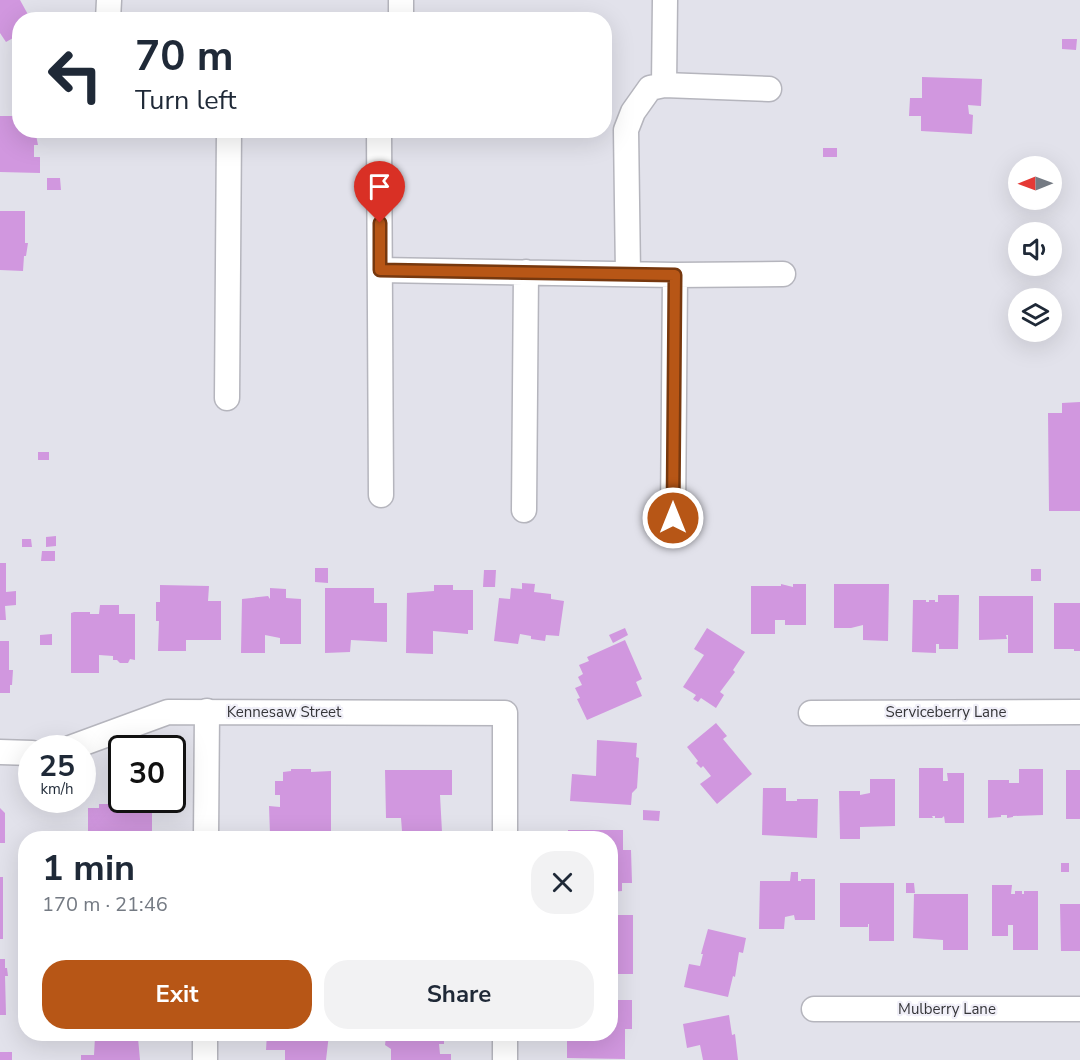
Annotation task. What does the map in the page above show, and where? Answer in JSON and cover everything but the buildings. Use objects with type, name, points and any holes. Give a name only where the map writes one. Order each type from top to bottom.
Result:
[{"type":"street","points":[[664,85],[665,0]]},
{"type":"street","points":[[628,274],[626,130],[633,112],[650,88],[664,85],[769,89]]},
{"type":"street","points":[[227,398],[229,138]]},
{"type":"street","points":[[379,138],[381,495]]},
{"type":"street","points":[[380,270],[675,275],[783,274]]},
{"type":"street","points":[[524,510],[526,272]]},
{"type":"street","points":[[673,518],[675,275]]},
{"type":"street","points":[[206,831],[207,711]]},
{"type":"street","name":"Kennesaw Street","points":[[96,738],[168,712],[505,713],[505,831]]},
{"type":"street","name":"Serviceberry Lane","points":[[811,713],[1080,712]]},
{"type":"street","points":[[0,752],[18,753]]},
{"type":"street","name":"Mulberry Lane","points":[[814,1009],[1080,1010]]},
{"type":"street","points":[[205,1041],[205,1060]]},
{"type":"street","points":[[505,1041],[505,1060]]},
{"type":"route","points":[[380,223],[380,270],[675,275],[673,518]]}]
